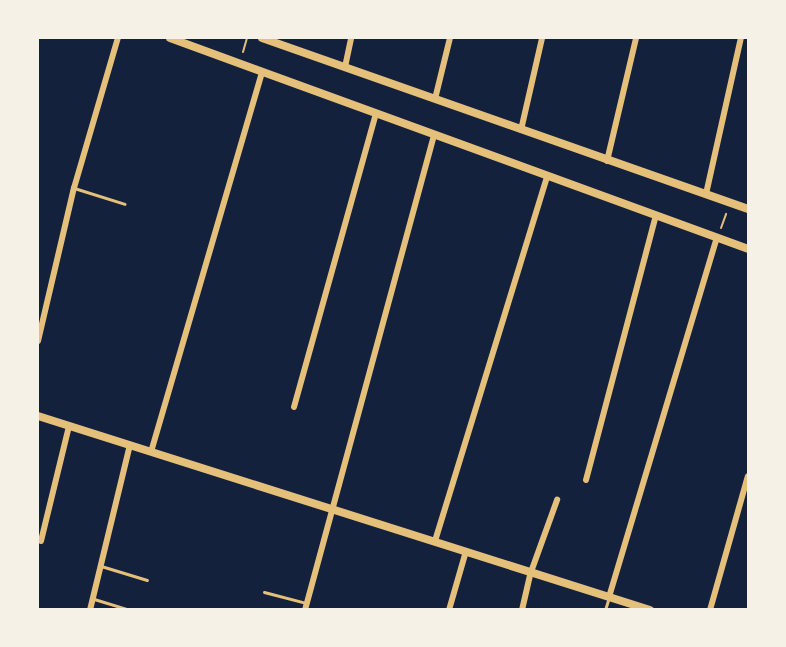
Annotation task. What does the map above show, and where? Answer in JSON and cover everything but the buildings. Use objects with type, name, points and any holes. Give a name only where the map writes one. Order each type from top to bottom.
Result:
[{"type":"main road","points":[[170,38],[748,249]]},
{"type":"main road","points":[[262,38],[748,209]]},
{"type":"street","points":[[38,341],[74,188],[118,38]]},
{"type":"street","points":[[345,67],[351,38]]},
{"type":"street","points":[[435,99],[450,38]]},
{"type":"street","points":[[521,130],[542,38]]},
{"type":"street","points":[[607,161],[636,38]]},
{"type":"street","points":[[706,194],[741,38]]},
{"type":"street","points":[[151,452],[262,72]]},
{"type":"street","points":[[294,407],[376,114]]},
{"type":"street","points":[[306,606],[434,136]]},
{"type":"street","points":[[435,541],[547,176]]},
{"type":"street","points":[[586,480],[656,215]]},
{"type":"street","points":[[609,597],[717,238]]},
{"type":"street","points":[[38,416],[650,609]]},
{"type":"street","points":[[41,541],[69,426]]},
{"type":"street","points":[[90,609],[130,445]]},
{"type":"street","points":[[710,609],[748,476]]},
{"type":"street","points":[[522,609],[531,572],[557,500]]},
{"type":"street","points":[[448,609],[466,551]]},
{"type":"lane","points":[[74,188],[125,204]]},
{"type":"lane","points":[[99,565],[147,580]]},
{"type":"lane","points":[[264,592],[306,606]]},
{"type":"lane","points":[[605,609],[609,597]]},
{"type":"lane","points":[[92,598],[130,609]]},
{"type":"path","points":[[239,63],[247,38]]},
{"type":"path","points":[[717,238],[730,202]]}]
